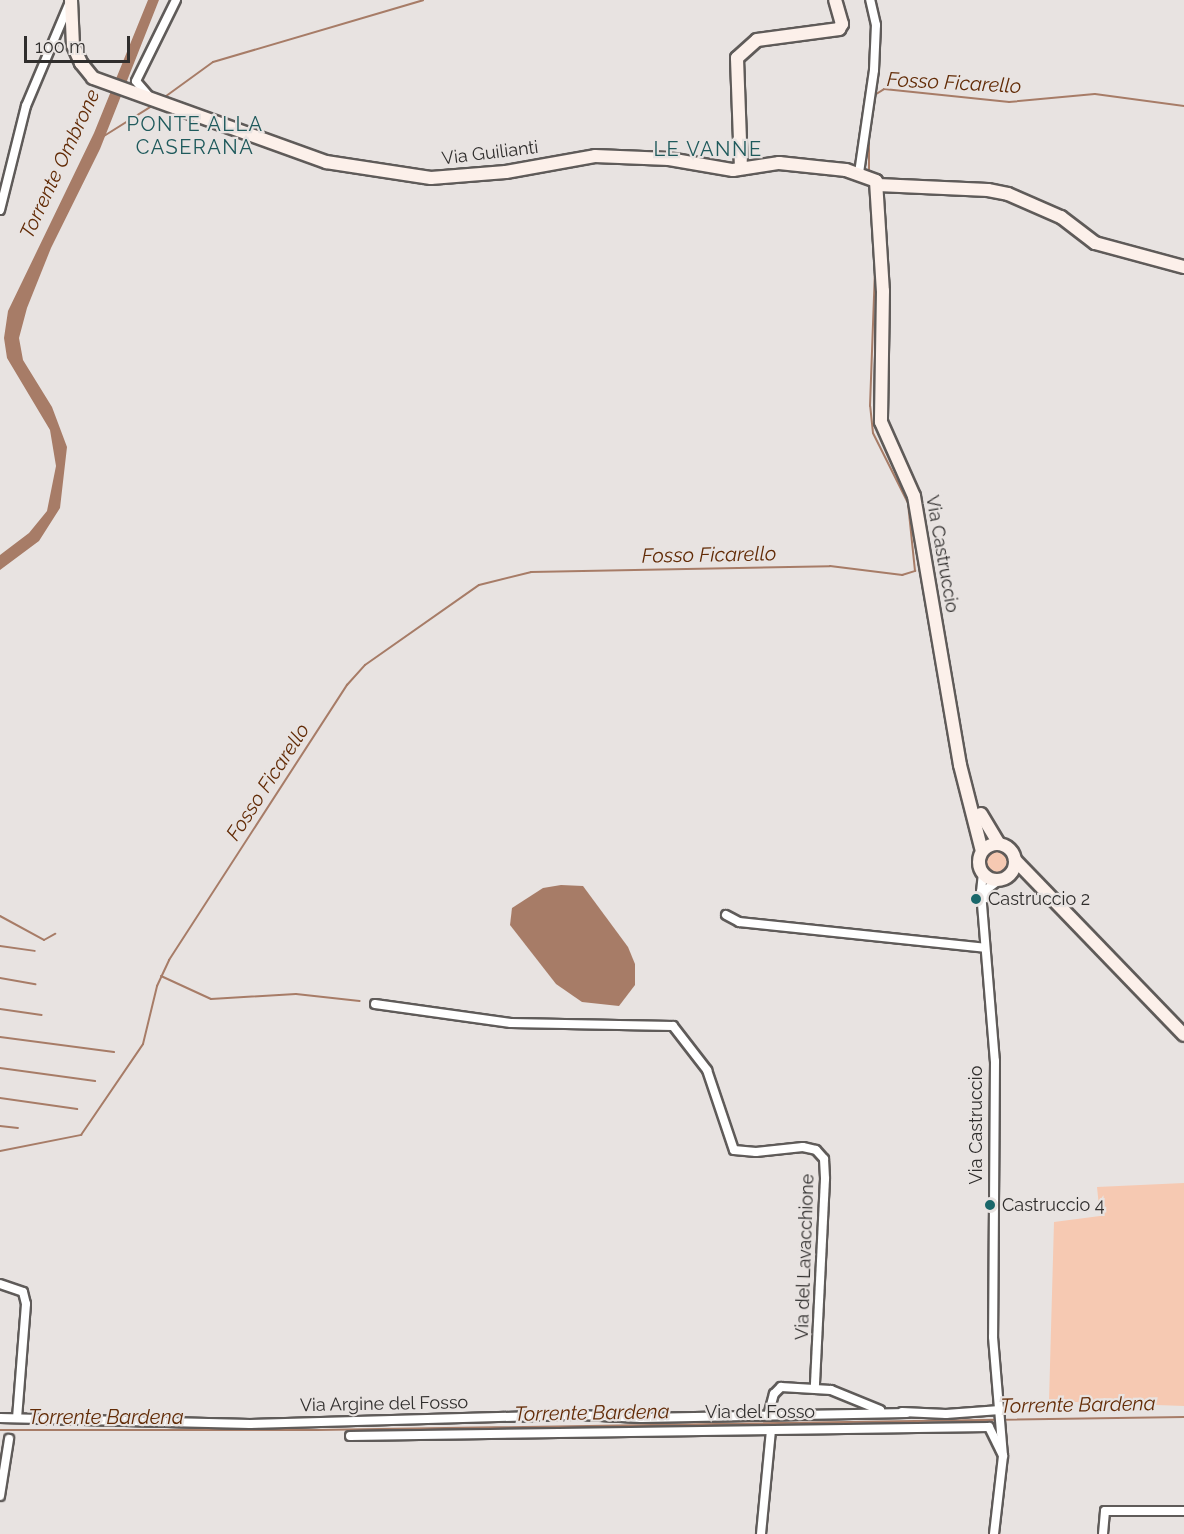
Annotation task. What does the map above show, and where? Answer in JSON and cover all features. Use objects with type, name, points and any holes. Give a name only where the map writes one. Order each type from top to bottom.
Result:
[{"type":"street","points":[[0,210],[26,106],[71,0]]},
{"type":"street","name":"Via Guilianti","points":[[71,0],[75,51],[87,73],[102,82],[326,162],[416,177],[506,172],[595,156],[741,168],[779,163],[868,178],[1008,195],[1061,217],[1095,243],[1184,267]]},
{"type":"street","points":[[149,99],[135,81],[176,0]]},
{"type":"street","points":[[741,168],[737,58],[757,40],[839,29],[842,24],[835,0]]},
{"type":"street","points":[[868,178],[876,25],[870,0]]},
{"type":"street","name":"Via Castruccio","points":[[868,178],[884,291],[881,422],[914,496],[960,765],[968,789]]},
{"type":"street","points":[[968,789],[999,844],[1008,848],[1031,881],[1061,903],[1184,1035]]},
{"type":"street","points":[[968,789],[982,852],[979,863],[983,873],[1002,879],[1031,881]]},
{"type":"street","points":[[982,852],[999,844]]},
{"type":"street","points":[[1002,879],[1015,860]]},
{"type":"street","name":"Via Castruccio","points":[[983,873],[985,948],[995,1061],[993,1337],[1002,1426],[1002,1456],[994,1534]]},
{"type":"street","name":"Via Castruccio","points":[[983,912],[987,889],[1002,879]]},
{"type":"street","points":[[726,915],[739,922],[985,948]]},
{"type":"street","name":"Via del Lavacchione","points":[[375,1004],[511,1023],[673,1026],[707,1070],[734,1149],[756,1152],[802,1147],[816,1150],[824,1159],[815,1387]]},
{"type":"street","points":[[0,1284],[23,1292],[26,1304],[17,1418]]},
{"type":"street","points":[[768,1416],[778,1389],[815,1387],[841,1393],[872,1409],[907,1413],[1000,1410]]},
{"type":"street","name":"Via Argine del Fosso","points":[[0,1418],[139,1424],[250,1424],[580,1415],[768,1416],[907,1413]]},
{"type":"street","name":"Via del Fosso","points":[[350,1436],[989,1427],[1002,1456]]},
{"type":"street","points":[[761,1534],[771,1431]]},
{"type":"street","points":[[0,1496],[9,1439]]},
{"type":"street","points":[[1102,1534],[1105,1511],[1184,1511]]},
{"type":"shaded area","points":[[148,0],[159,0],[100,149],[51,248],[27,308],[19,338],[23,360],[52,407],[67,447],[60,508],[39,541],[0,570],[0,555],[29,533],[47,511],[56,466],[50,430],[7,358],[4,338],[8,311],[94,133]]},
{"type":"shaded area","points":[[997,848],[1006,852],[1010,861],[1006,870],[997,874],[988,870],[984,861],[988,852]]},
{"type":"shaded area","points":[[561,885],[583,886],[628,947],[635,964],[635,985],[619,1006],[582,1002],[556,984],[510,925],[512,908],[543,888]]},
{"type":"shaded area","points":[[1184,1183],[1184,1406],[1049,1401],[1054,1222],[1100,1216],[1097,1187]]},
{"type":"waterway","points":[[162,99],[213,62],[423,0]]},
{"type":"waterway","name":"Fosso Ficarello","points":[[873,96],[884,89],[1009,102],[1095,94],[1184,106]]},
{"type":"waterway","points":[[104,136],[155,104]]},
{"type":"waterway","name":"Fosso Ficarello","points":[[869,128],[869,173]]},
{"type":"waterway","name":"Fosso Ficarello","points":[[0,1151],[81,1135],[143,1044],[157,986],[169,960],[347,685],[365,665],[479,585],[531,572],[830,566],[902,575],[915,571],[908,503],[873,433],[870,406],[875,272],[870,185]]},
{"type":"waterway","points":[[0,916],[44,940],[55,934]]},
{"type":"waterway","points":[[0,946],[35,951]]},
{"type":"waterway","points":[[161,976],[211,999],[296,994],[360,1001]]},
{"type":"waterway","points":[[0,978],[35,984]]},
{"type":"waterway","points":[[0,1009],[42,1015]]},
{"type":"waterway","points":[[0,1037],[114,1052]]},
{"type":"waterway","points":[[0,1068],[95,1081]]},
{"type":"waterway","points":[[0,1098],[77,1109]]},
{"type":"waterway","points":[[0,1126],[18,1128]]},
{"type":"waterway","name":"Torrente Bardena","points":[[0,1430],[317,1430],[1184,1417]]},
{"type":"place","name":"Castruccio 2","points":[[976,899]]},
{"type":"place","name":"Castruccio 4","points":[[990,1205]]},
{"type":"district","name":"PONTE ALLA CASERANA","points":[[195,136]]},
{"type":"district","name":"LE VANNE","points":[[708,149]]},
{"type":"water label","name":"Torrente Ombrone","points":[[60,164]]}]
